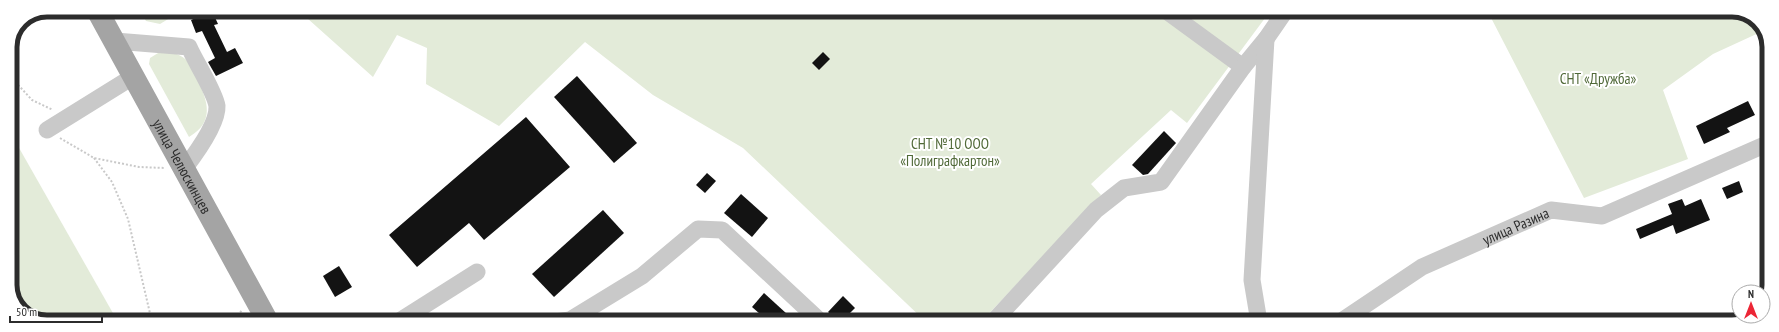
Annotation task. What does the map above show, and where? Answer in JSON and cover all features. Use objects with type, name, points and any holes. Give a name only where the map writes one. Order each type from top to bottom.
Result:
[{"type":"main road","name":"улица Челюскинцев","points":[[101,17],[264,315]]},
{"type":"street","points":[[1175,17],[1243,67]]},
{"type":"street","points":[[999,315],[1096,210],[1124,188],[1161,182],[1243,67],[1266,39],[1281,17]]},
{"type":"street","points":[[1258,315],[1252,280],[1266,39]]},
{"type":"street","points":[[115,41],[188,47],[212,92],[217,107],[200,148],[184,169]]},
{"type":"street","points":[[47,130],[134,76]]},
{"type":"street","name":"улица Разина","points":[[1350,315],[1422,267],[1551,210],[1602,216],[1762,146]]},
{"type":"street","points":[[578,315],[642,276],[698,229],[722,230],[813,315]]},
{"type":"street","points":[[409,315],[477,272]]},
{"type":"path","points":[[17,84],[32,100],[69,117]]},
{"type":"path","points":[[47,130],[94,158],[139,167],[184,169]]},
{"type":"path","points":[[94,158],[112,182],[128,219],[150,315]]},
{"type":"green space","points":[[144,17],[172,17],[160,24],[146,21]]},
{"type":"green space","name":"СНТ №10 ООО «Полиграфкартон»","points":[[306,17],[1266,17],[1187,123],[1171,110],[1091,184],[1101,195],[988,315],[919,315],[743,148],[653,95],[585,42],[499,126],[426,84],[427,48],[397,35],[373,77]]},
{"type":"green space","name":"СНТ «Дружба»","points":[[1491,17],[1736,17],[1749,22],[1759,33],[1713,54],[1663,90],[1688,159],[1584,198]]},
{"type":"green space","points":[[163,50],[177,54],[186,60],[192,68],[204,95],[207,111],[206,118],[203,125],[189,137],[149,64],[150,58]]},
{"type":"green space","points":[[17,144],[114,315],[43,315],[30,310],[20,298],[17,287]]},
{"type":"building","points":[[198,17],[215,17],[218,24],[214,25],[227,52],[235,48],[243,63],[216,76],[208,62],[215,58],[202,31],[196,33],[191,20]]},
{"type":"building","points":[[823,52],[830,59],[819,70],[812,63]]},
{"type":"building","points":[[577,76],[637,143],[614,163],[554,97]]},
{"type":"building","points":[[1748,101],[1755,115],[1727,128],[1730,132],[1704,144],[1696,126]]},
{"type":"building","points":[[526,117],[570,167],[484,240],[469,223],[417,267],[389,235]]},
{"type":"building","points":[[1164,131],[1176,143],[1148,174],[1143,175],[1132,165]]},
{"type":"building","points":[[707,173],[716,181],[705,193],[696,185]]},
{"type":"building","points":[[1739,181],[1743,192],[1727,199],[1722,188]]},
{"type":"building","points":[[741,194],[768,218],[752,237],[724,213]]},
{"type":"building","points":[[1682,199],[1685,206],[1701,199],[1710,220],[1676,234],[1673,225],[1640,239],[1636,229],[1672,214],[1668,204]]},
{"type":"building","points":[[603,210],[624,233],[554,297],[532,274]]},
{"type":"building","points":[[339,266],[352,287],[335,297],[323,276]]},
{"type":"building","points":[[764,293],[787,314],[761,315],[752,307]]},
{"type":"building","points":[[843,296],[855,308],[848,315],[831,315],[828,312]]}]
